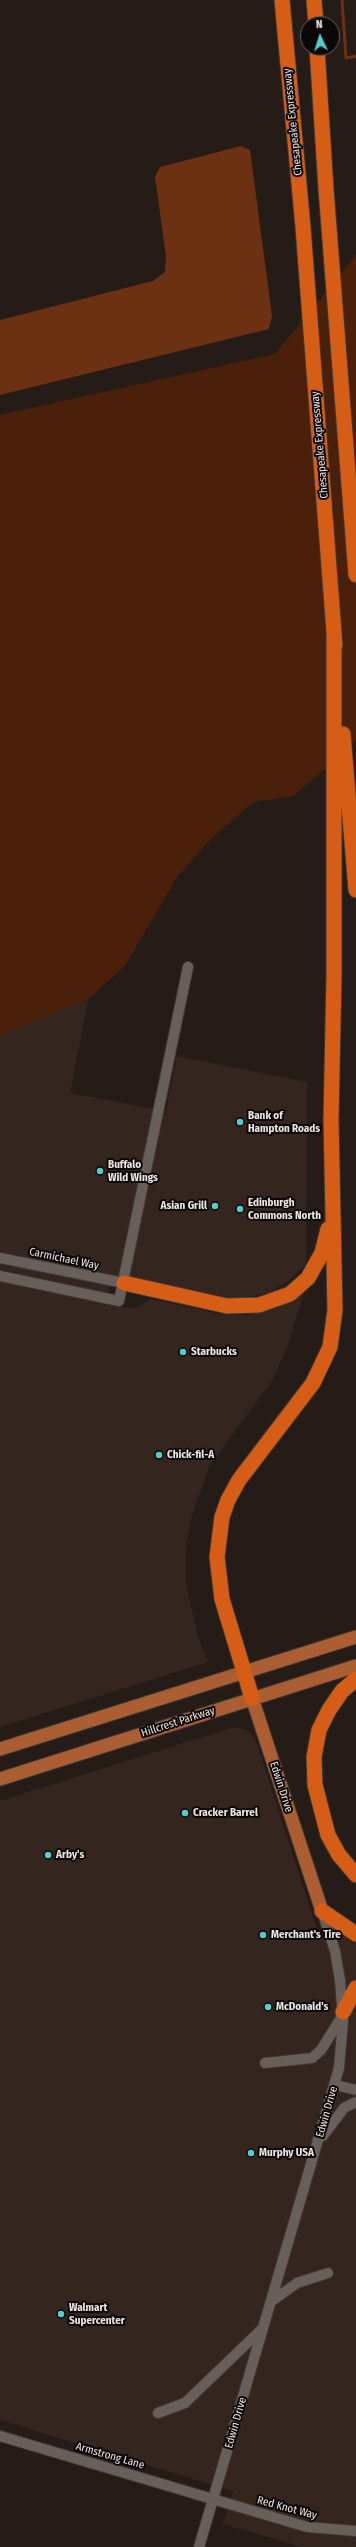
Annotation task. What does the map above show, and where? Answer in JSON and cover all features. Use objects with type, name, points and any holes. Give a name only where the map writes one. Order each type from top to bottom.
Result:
[{"type":"highway","name":"Chesapeake Expressway","points":[[282,0],[303,227],[334,635],[356,890]]},
{"type":"highway","points":[[314,0],[315,16]]},
{"type":"highway","points":[[318,56],[326,189],[356,575]]},
{"type":"highway","points":[[252,1698],[222,1599],[218,1578],[217,1557],[222,1517],[239,1480],[313,1382],[330,1347],[335,1310],[331,1119],[334,976],[334,635]]},
{"type":"highway","points":[[124,1283],[227,1306],[259,1305],[271,1301],[290,1294],[308,1278],[322,1254],[333,1211]]},
{"type":"highway","points":[[356,1679],[342,1691],[329,1710],[319,1730],[314,1757],[315,1785],[328,1835],[339,1855],[356,1875]]},
{"type":"highway","points":[[322,1911],[356,1934]]},
{"type":"highway","points":[[343,2014],[356,1988]]},
{"type":"main road","points":[[0,1749],[356,1637]]},
{"type":"main road","name":"Hillcrest Parkway","points":[[0,1779],[356,1666]]},
{"type":"main road","name":"Edwin Drive","points":[[252,1698],[322,1911]]},
{"type":"street","points":[[0,1276],[119,1301],[124,1283],[188,967]]},
{"type":"street","name":"Carmichael Way","points":[[0,1258],[124,1283]]},
{"type":"street","name":"Edwin Drive","points":[[199,2547],[319,2141],[335,2084],[341,2053],[343,2014],[337,1962],[322,1911]]},
{"type":"street","points":[[265,2063],[300,2061],[312,2058],[321,2050],[343,2014]]},
{"type":"street","points":[[335,2084],[356,2090]]},
{"type":"street","points":[[319,2141],[344,2108],[356,2102]]},
{"type":"street","points":[[272,2301],[297,2283],[328,2273]]},
{"type":"street","points":[[158,2413],[184,2403],[264,2327]]},
{"type":"street","name":"Armstrong Lane","points":[[0,2436],[214,2499]]},
{"type":"street","name":"Red Knot Way","points":[[214,2499],[307,2527],[356,2531]]},
{"type":"shaded area","points":[[241,146],[250,150],[272,316],[269,329],[0,395],[0,320],[153,281],[165,272],[166,256],[155,177],[160,167]]},
{"type":"shaded area","points":[[356,255],[356,739],[343,754],[293,796],[253,802],[210,840],[177,877],[125,966],[88,999],[0,1035],[0,415],[275,354]]},
{"type":"shaded area","points":[[90,990],[70,1093],[166,1111],[177,1056],[307,1082],[306,1265],[289,1280],[270,1292],[239,1299],[113,1276],[105,1303],[134,1309],[151,1299],[219,1314],[248,1315],[279,1306],[305,1290],[287,1348],[272,1381],[210,1465],[191,1518],[186,1548],[186,1582],[197,1634],[208,1662],[0,1727],[0,1028]]},
{"type":"shaded area","points":[[234,1727],[246,1730],[255,1738],[318,1932],[342,1923],[356,1934],[356,2547],[302,2547],[223,2524],[233,2491],[0,2420],[0,1801]]},
{"type":"waterway","points":[[342,0],[346,58],[356,56]]},
{"type":"place","name":"Bank of Hampton Roads","points":[[240,1122]]},
{"type":"place","name":"Buffalo Wild Wings","points":[[100,1171]]},
{"type":"place","name":"Asian Grill","points":[[215,1206]]},
{"type":"place","name":"Edinburgh Commons North","points":[[240,1209]]},
{"type":"place","name":"Starbucks","points":[[183,1352]]},
{"type":"place","name":"Chick-fil-A","points":[[159,1455]]},
{"type":"place","name":"Cracker Barrel","points":[[185,1813]]},
{"type":"place","name":"Arby's","points":[[48,1855]]},
{"type":"place","name":"Merchant's Tire","points":[[263,1935]]},
{"type":"place","name":"McDonald's","points":[[268,2007]]},
{"type":"place","name":"Murphy USA","points":[[251,2153]]},
{"type":"place","name":"Walmart Supercenter","points":[[61,2314]]}]
